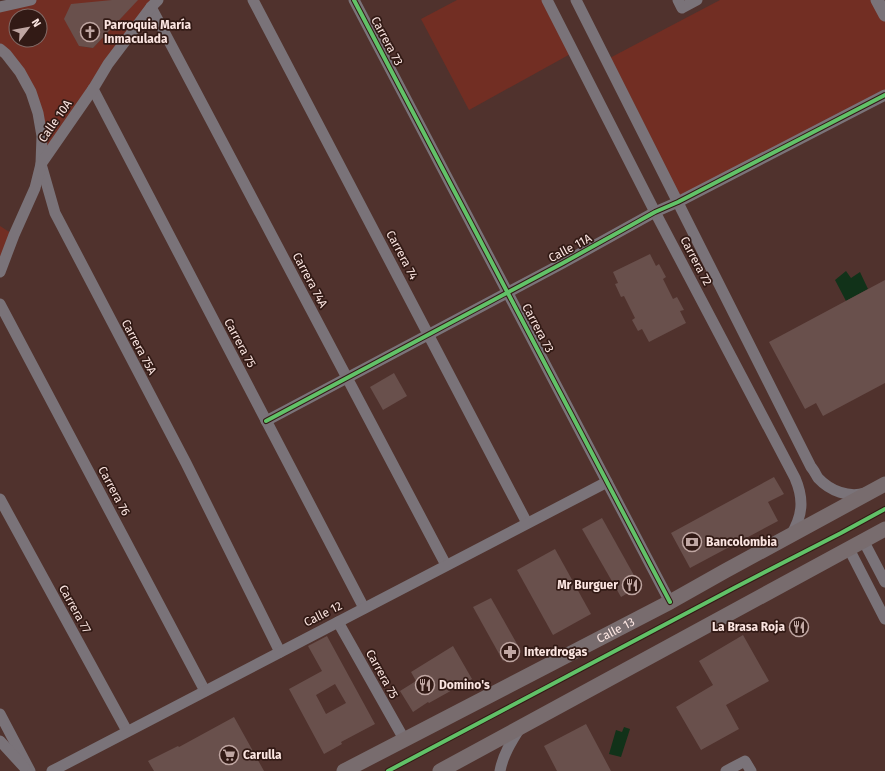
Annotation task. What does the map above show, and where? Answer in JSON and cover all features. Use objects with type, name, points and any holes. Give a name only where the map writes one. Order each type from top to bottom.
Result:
[{"type":"main road","name":"Calle 13","points":[[344,771],[670,602],[879,487]]},
{"type":"main road","points":[[440,771],[885,529]]},
{"type":"street","points":[[0,7],[31,0]]},
{"type":"street","name":"Carrera 74","points":[[254,0],[527,523]]},
{"type":"street","name":"Carrera 73","points":[[354,0],[670,602]]},
{"type":"street","name":"Carrera 72","points":[[548,0],[655,212],[795,478],[799,487],[801,507],[796,527],[790,536]]},
{"type":"street","name":"Carrera 72","points":[[576,0],[811,467],[827,486],[838,491],[850,494],[862,494],[879,487]]},
{"type":"street","points":[[680,4],[698,0]]},
{"type":"street","points":[[877,0],[885,15]]},
{"type":"street","name":"Calle 10A","points":[[0,272],[14,235],[35,188],[40,164],[93,89],[108,64],[155,3]]},
{"type":"street","name":"Carrera 74A","points":[[155,3],[347,378],[446,565]]},
{"type":"street","name":"Carrera 75A","points":[[0,49],[6,54],[20,72],[31,92],[38,114],[42,136],[40,164],[55,213],[186,463],[280,652]]},
{"type":"street","name":"Carrera 75","points":[[93,89],[364,608]]},
{"type":"street","name":"Calle 11A","points":[[266,421],[563,263],[655,212],[678,202],[885,96]]},
{"type":"street","name":"Carrera 76","points":[[0,304],[205,691]]},
{"type":"street","name":"Calle 12","points":[[52,771],[607,482]]},
{"type":"street","name":"Carrera 77","points":[[0,499],[127,731]]},
{"type":"street","points":[[863,540],[885,582]]},
{"type":"street","points":[[849,549],[885,618]]},
{"type":"street","name":"Carrera 75","points":[[338,622],[404,739]]},
{"type":"street","points":[[0,714],[30,771]]},
{"type":"street","points":[[500,771],[509,745],[521,727]]},
{"type":"street","points":[[0,741],[27,771]]},
{"type":"street","points":[[726,771],[748,766]]},
{"type":"shaded area","points":[[31,0],[112,0],[79,46],[93,48],[132,6],[130,0],[158,0],[41,164],[38,113],[0,49],[0,7]]},
{"type":"shaded area","points":[[457,0],[547,0],[574,52],[469,110],[421,19]]},
{"type":"shaded area","points":[[720,0],[877,0],[885,15],[885,95],[678,202],[606,60]]},
{"type":"shaded area","points":[[0,226],[14,235],[0,272]]},
{"type":"shaded area","points":[[846,271],[851,278],[860,272],[868,289],[846,301],[835,280]]},
{"type":"shaded area","points":[[624,727],[630,729],[621,757],[609,754],[616,730],[622,732]]},
{"type":"building","name":"Parroquia María Inmaculada","points":[[112,0],[138,0],[93,48],[79,46],[64,19],[71,4]]},
{"type":"building","points":[[650,254],[656,266],[659,264],[666,277],[663,279],[673,299],[677,297],[684,310],[680,311],[686,323],[649,342],[642,329],[638,331],[632,320],[635,318],[624,296],[621,297],[615,284],[618,283],[613,272]]},
{"type":"building","points":[[885,280],[885,383],[823,416],[816,403],[805,409],[769,342]]},
{"type":"building","points":[[394,373],[407,396],[383,410],[370,387]]},
{"type":"building","points":[[774,477],[784,494],[768,502],[778,521],[690,568],[671,533]]},
{"type":"building","points":[[602,518],[640,586],[621,597],[582,529]]},
{"type":"building","points":[[555,549],[591,614],[553,635],[517,570]]},
{"type":"building","points":[[491,598],[521,651],[503,661],[473,607]]},
{"type":"building","points":[[743,635],[769,681],[726,705],[739,729],[701,750],[676,707],[713,685],[699,661]]},
{"type":"building","points":[[327,636],[375,724],[341,742],[342,744],[324,754],[289,689],[322,671],[308,646]],"holes":[[[335,684],[346,703],[326,714],[316,695]]]},
{"type":"building","points":[[453,646],[472,679],[429,703],[428,702],[413,712],[400,691],[416,681],[411,672]]},
{"type":"building","name":"Carulla","points":[[234,717],[264,771],[154,771],[148,761],[178,746],[179,747]]},
{"type":"building","points":[[586,724],[611,771],[557,771],[544,746]]},
{"type":"cycle path","points":[[354,0],[670,602]]},
{"type":"cycle path","points":[[266,421],[563,263],[655,212],[678,202],[885,95]]},
{"type":"cycle path","points":[[388,771],[885,509]]},
{"type":"place","name":"Parroquia María Inmaculada","points":[[90,32]]},
{"type":"place","name":"Bancolombia","points":[[692,542]]},
{"type":"place","name":"Mr Burguer","points":[[632,585]]},
{"type":"place","name":"La Brasa Roja","points":[[799,627]]},
{"type":"place","name":"Interdrogas","points":[[510,652]]},
{"type":"place","name":"Domino's","points":[[425,685]]},
{"type":"place","name":"Carulla","points":[[229,755]]}]
